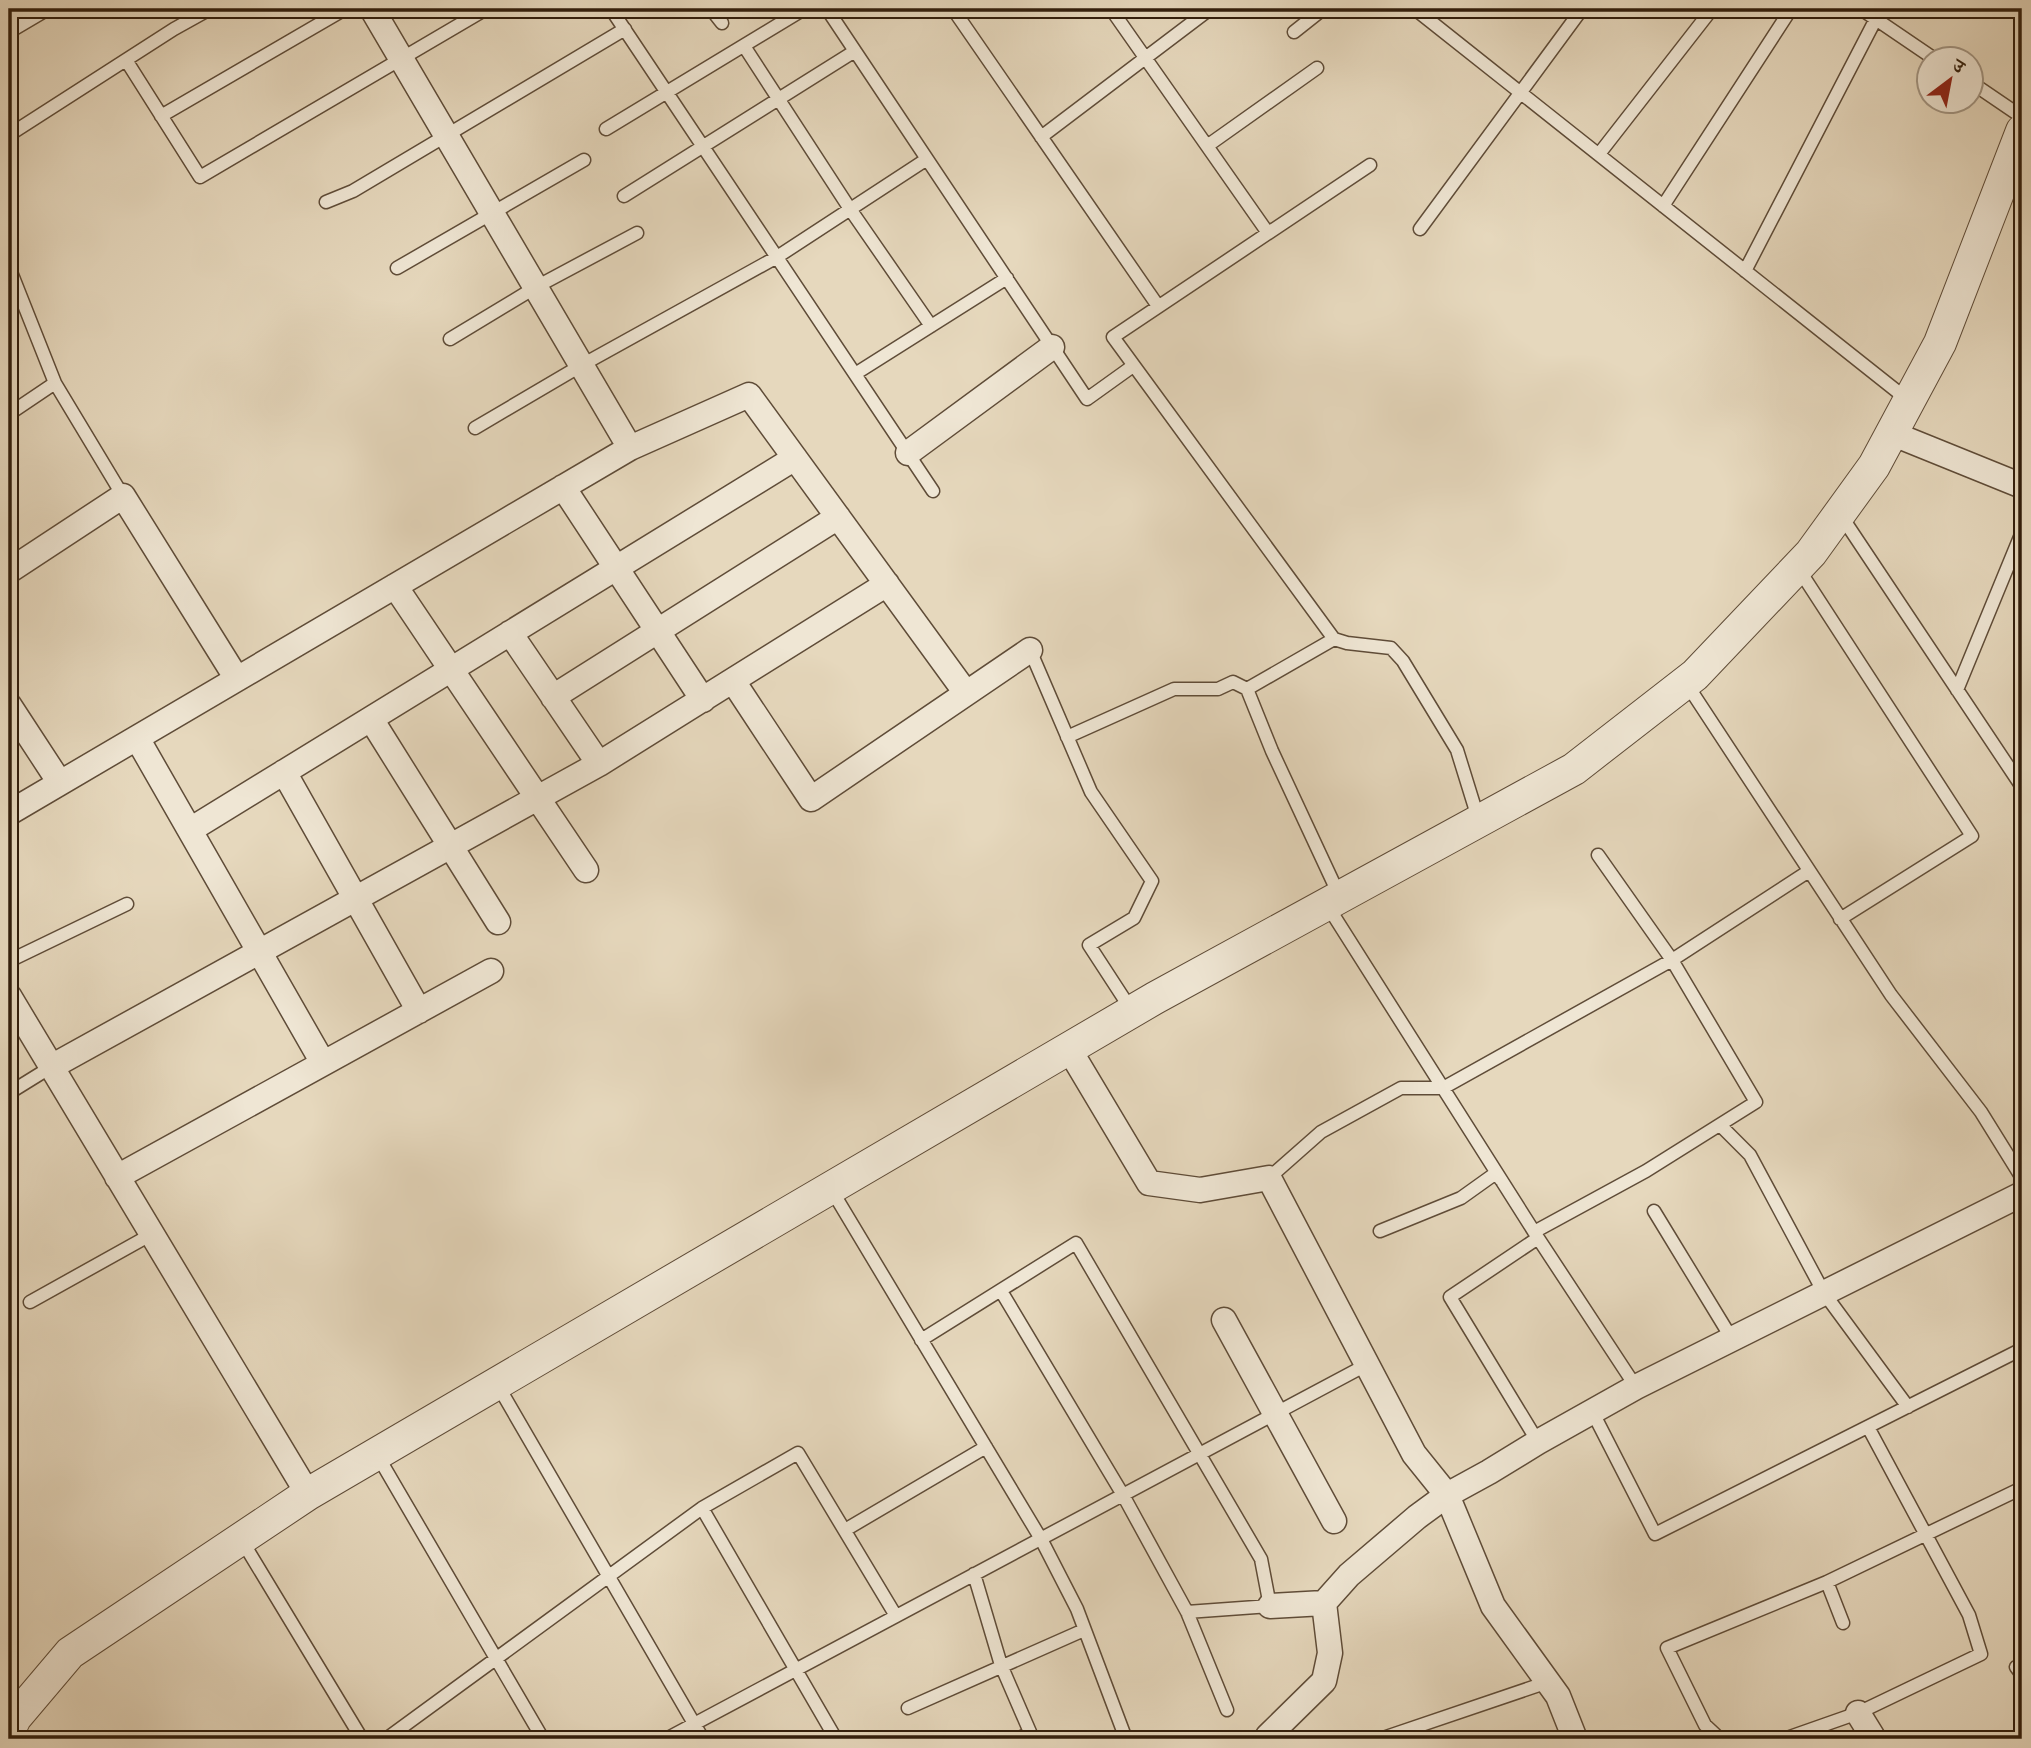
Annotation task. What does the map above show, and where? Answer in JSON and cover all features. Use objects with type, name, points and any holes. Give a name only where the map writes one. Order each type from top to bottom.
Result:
[{"type":"street","points":[[372,9],[630,447]]},
{"type":"street","points":[[9,1731],[15,1718],[70,1653],[308,1493],[1132,1012],[1574,769],[1686,683],[1811,554],[1874,466],[1940,343],[2022,131]]},
{"type":"street","points":[[908,453],[1052,346]]},
{"type":"street","points":[[9,813],[630,447],[749,395],[966,693]]},
{"type":"street","points":[[1891,433],[2022,486]]},
{"type":"street","points":[[190,830],[795,458]]},
{"type":"street","points":[[563,487],[703,700]]},
{"type":"street","points":[[9,571],[123,496],[237,679]]},
{"type":"street","points":[[553,696],[838,517]]},
{"type":"street","points":[[51,1067],[599,764],[887,584]]},
{"type":"street","points":[[395,586],[586,870]]},
{"type":"street","points":[[509,634],[599,764]]},
{"type":"street","points":[[733,681],[811,799],[1030,650]]},
{"type":"street","points":[[9,705],[60,783]]},
{"type":"street","points":[[371,719],[498,922]]},
{"type":"street","points":[[137,738],[323,1063]]},
{"type":"street","points":[[284,772],[419,1011]]},
{"type":"street","points":[[117,1177],[491,971]]},
{"type":"street","points":[[9,996],[308,1493]]},
{"type":"street","points":[[1069,1049],[1149,1183],[1200,1190],[1269,1178],[1414,1454],[1447,1495],[1493,1606],[1558,1696],[1575,1739]]},
{"type":"street","points":[[1270,1606],[1324,1603],[1349,1575],[1447,1495],[1636,1387],[2022,1194]]},
{"type":"street","points":[[1224,1320],[1334,1521]]},
{"type":"street","points":[[1268,1739],[1324,1681],[1330,1653],[1324,1603]]},
{"type":"street","points":[[1858,1713],[1874,1739]]},
{"type":"lane","points":[[9,32],[48,9]]},
{"type":"lane","points":[[9,135],[210,9]]},
{"type":"lane","points":[[161,116],[345,9]]},
{"type":"lane","points":[[126,60],[200,177],[486,9]]},
{"type":"lane","points":[[611,9],[933,491]]},
{"type":"lane","points":[[711,9],[722,23]]},
{"type":"lane","points":[[606,129],[804,9]]},
{"type":"lane","points":[[827,9],[1087,399],[1133,366]]},
{"type":"lane","points":[[953,9],[1158,306]]},
{"type":"lane","points":[[1111,9],[1268,233]]},
{"type":"lane","points":[[1041,137],[1210,9]]},
{"type":"lane","points":[[1294,32],[1323,9]]},
{"type":"lane","points":[[1415,9],[1909,400]]},
{"type":"lane","points":[[1420,229],[1582,9]]},
{"type":"lane","points":[[1599,154],[1712,9]]},
{"type":"lane","points":[[1663,206],[1791,9]]},
{"type":"lane","points":[[1861,9],[1879,14],[1919,46]]},
{"type":"lane","points":[[1745,271],[1879,14]]},
{"type":"lane","points":[[326,202],[353,191],[625,29]]},
{"type":"lane","points":[[744,46],[850,209],[931,326]]},
{"type":"lane","points":[[624,196],[855,51]]},
{"type":"lane","points":[[1207,146],[1318,68]]},
{"type":"lane","points":[[1986,93],[2022,117]]},
{"type":"lane","points":[[475,428],[582,365],[777,257],[927,159]]},
{"type":"lane","points":[[397,268],[584,160]]},
{"type":"lane","points":[[1370,165],[1113,337],[1334,639],[1391,648],[1403,661],[1457,750],[1479,821]]},
{"type":"lane","points":[[450,339],[536,287],[637,233]]},
{"type":"lane","points":[[9,269],[55,383],[123,496]]},
{"type":"lane","points":[[855,374],[1007,278]]},
{"type":"lane","points":[[9,414],[55,383]]},
{"type":"lane","points":[[1840,513],[2021,783]]},
{"type":"lane","points":[[1957,690],[2022,532]]},
{"type":"lane","points":[[1797,568],[1972,836],[1840,919]]},
{"type":"lane","points":[[1247,689],[1334,639]]},
{"type":"lane","points":[[1030,650],[1091,792],[1152,881],[1134,918],[1089,945],[1132,1012]]},
{"type":"lane","points":[[1068,737],[1174,689],[1218,689],[1233,682],[1247,689],[1333,901],[1443,1088],[1636,1387]]},
{"type":"lane","points":[[1686,683],[1891,995],[1981,1112],[2022,1178]]},
{"type":"lane","points":[[1538,1442],[1450,1297],[1536,1235],[1646,1171],[1756,1102],[1672,960],[1598,855]]},
{"type":"lane","points":[[1269,1178],[1321,1132],[1401,1088],[1443,1088],[1672,960],[1808,871]]},
{"type":"lane","points":[[9,961],[127,904]]},
{"type":"lane","points":[[9,1093],[51,1067]]},
{"type":"lane","points":[[1720,1125],[1750,1156],[1824,1293],[1908,1406]]},
{"type":"lane","points":[[1380,1231],[1461,1198],[1496,1173],[1501,1180]]},
{"type":"lane","points":[[831,1188],[1041,1539],[1077,1609],[1126,1739]]},
{"type":"lane","points":[[1654,1211],[1732,1339]]},
{"type":"lane","points":[[30,1302],[152,1234]]},
{"type":"lane","points":[[921,1340],[1076,1243],[1261,1559],[1270,1606],[1187,1612]]},
{"type":"lane","points":[[1001,1290],[1123,1495],[1187,1612],[1227,1710]]},
{"type":"lane","points":[[1592,1411],[1655,1534],[1908,1406],[2021,1354]]},
{"type":"lane","points":[[666,1739],[1368,1364]]},
{"type":"lane","points":[[496,1383],[703,1739]]},
{"type":"lane","points":[[1784,1739],[1858,1713],[1981,1654],[1969,1615],[1868,1427]]},
{"type":"lane","points":[[845,1530],[986,1447]]},
{"type":"lane","points":[[376,1452],[543,1739]]},
{"type":"lane","points":[[386,1739],[702,1508],[798,1453],[896,1616]]},
{"type":"lane","points":[[1720,1739],[1705,1725],[1667,1648],[1827,1582],[2022,1488]]},
{"type":"lane","points":[[702,1508],[836,1739]]},
{"type":"lane","points":[[240,1538],[362,1739]]},
{"type":"lane","points":[[974,1574],[1001,1665],[1032,1736],[1017,1739]]},
{"type":"lane","points":[[1827,1582],[1843,1623]]},
{"type":"lane","points":[[908,1708],[1084,1630]]},
{"type":"lane","points":[[1380,1739],[1548,1682]]}]
